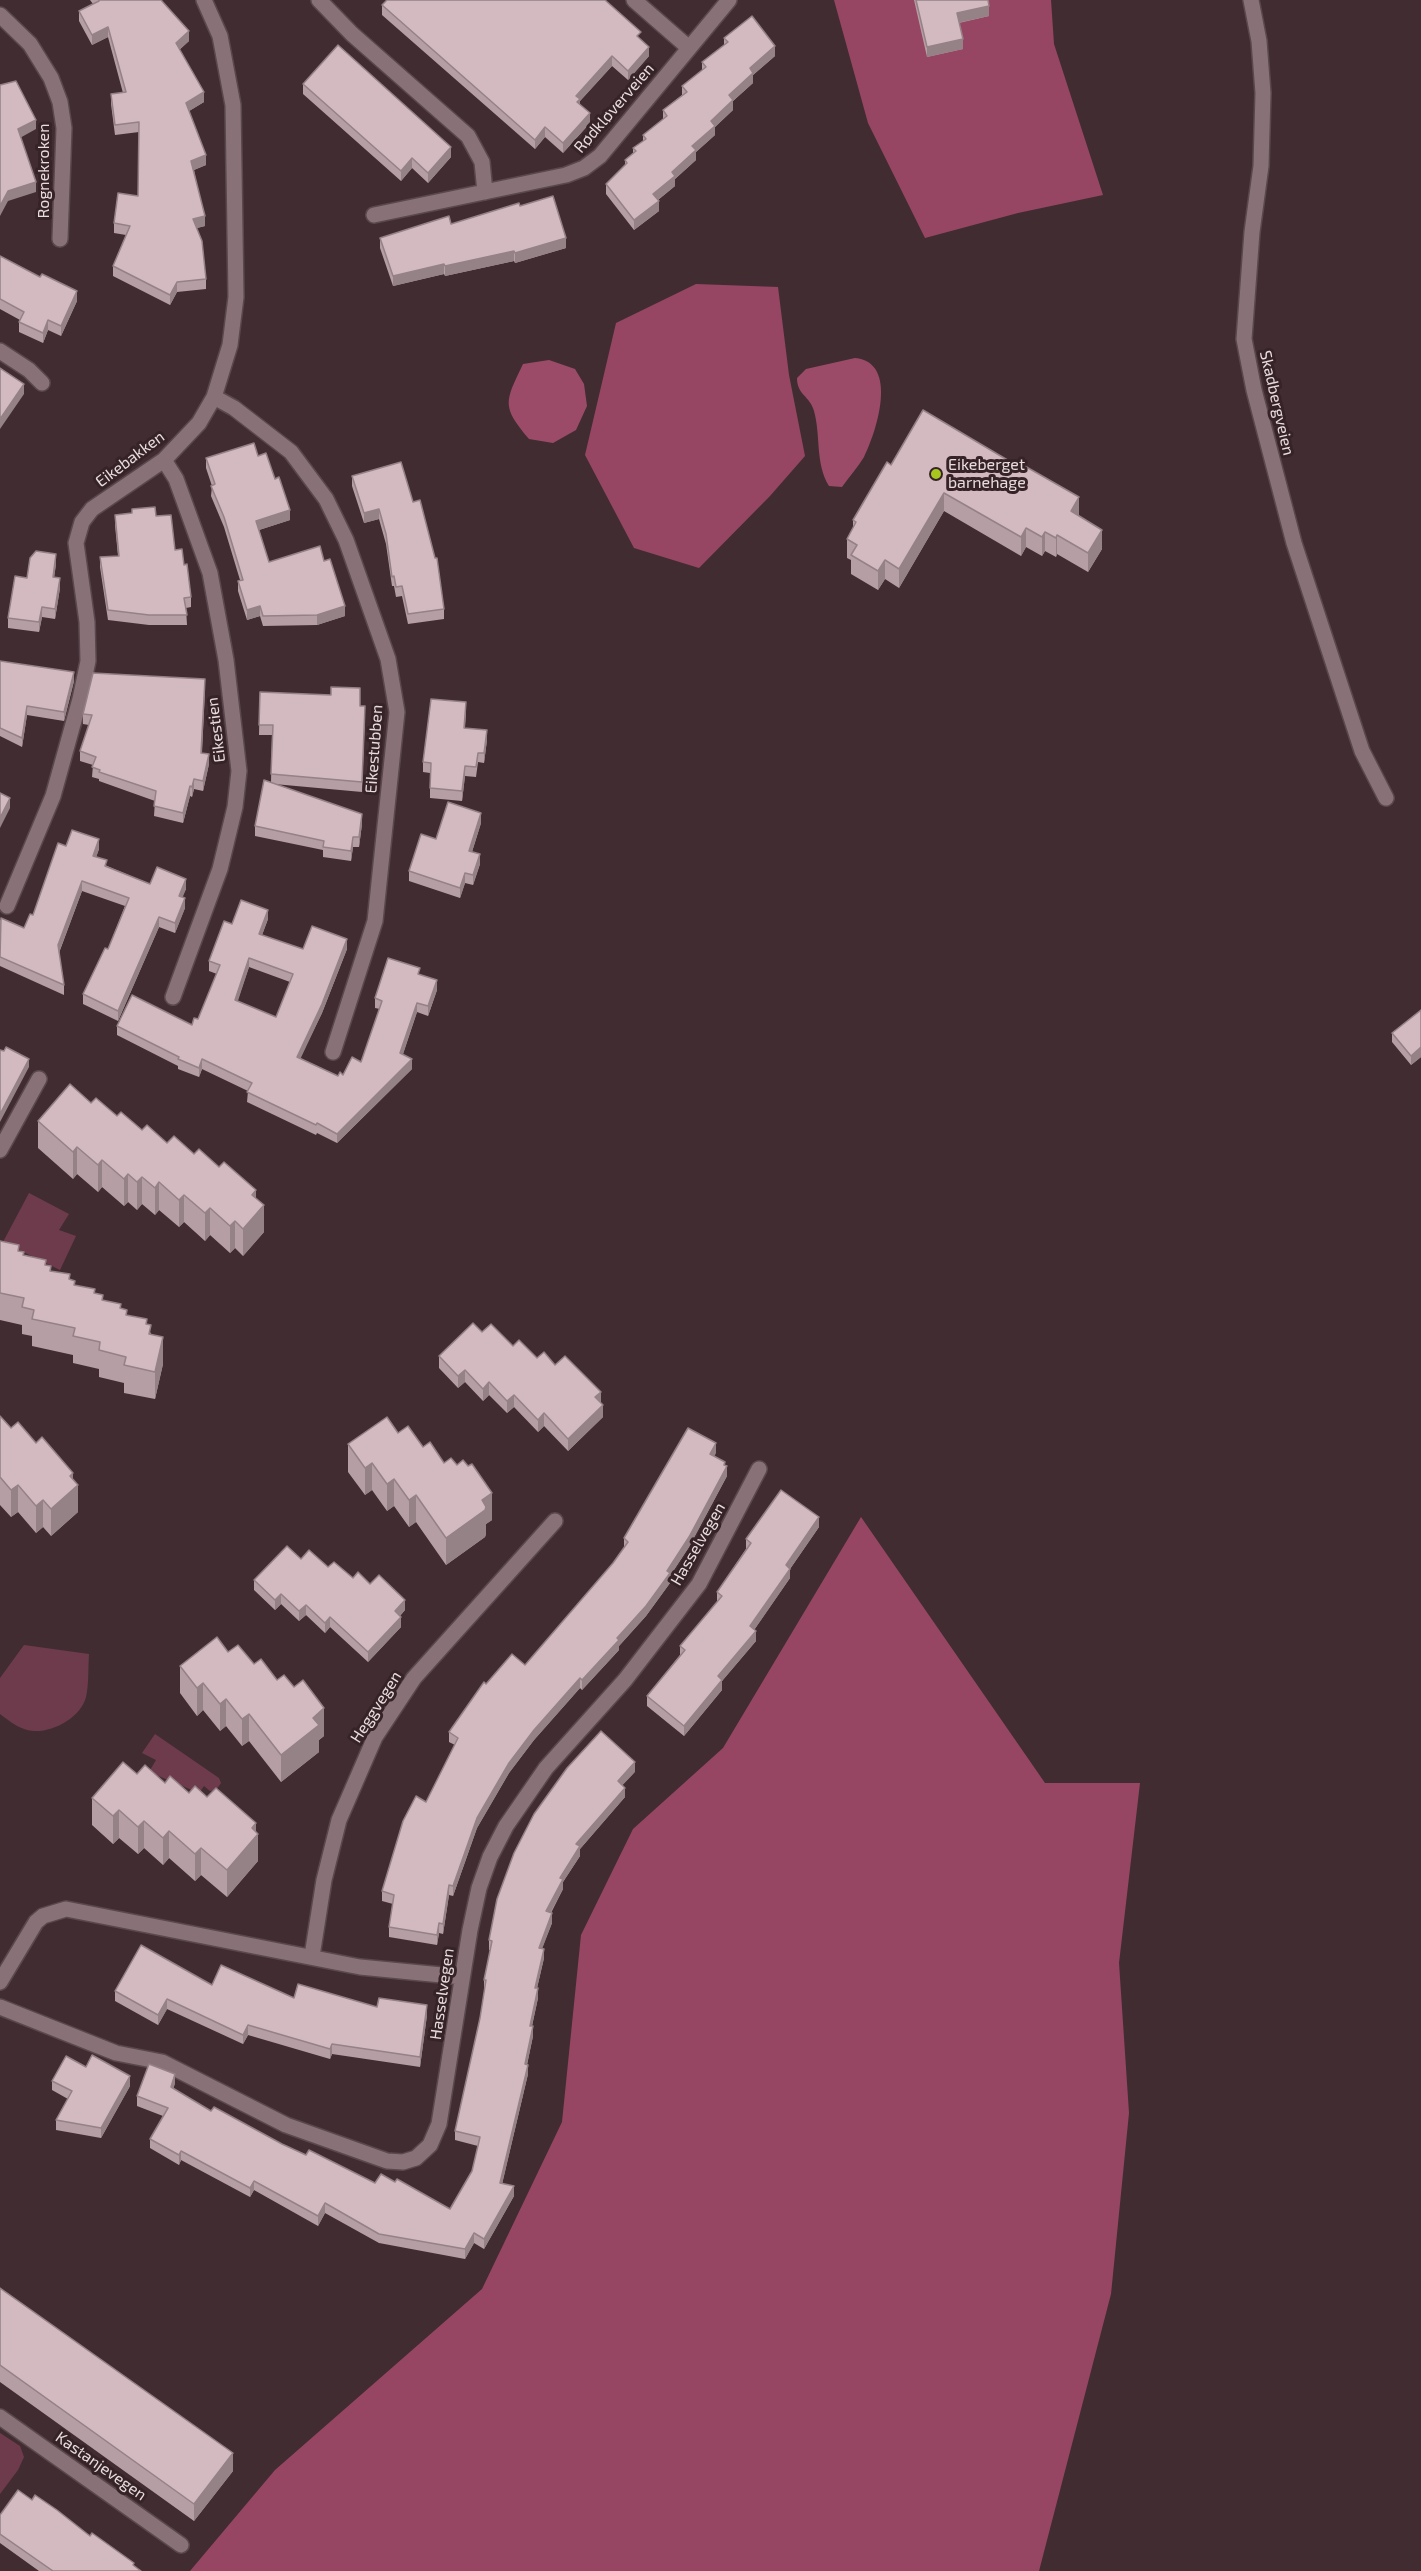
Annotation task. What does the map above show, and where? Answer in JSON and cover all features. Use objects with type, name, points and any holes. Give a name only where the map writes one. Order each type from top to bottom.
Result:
[{"type":"street","name":"Eikebakken","points":[[7,906],[53,796],[88,661],[87,622],[76,543],[82,522],[92,509],[164,460],[199,423],[214,396],[230,345],[236,297],[233,105],[220,36],[204,0]]},
{"type":"street","points":[[320,0],[352,34],[468,136],[482,162],[485,192]]},
{"type":"street","points":[[634,0],[689,48]]},
{"type":"street","name":"Rødkløverveien","points":[[374,215],[566,175],[584,168],[600,156],[729,0]]},
{"type":"street","name":"Skadbergveien","points":[[1251,0],[1259,41],[1263,93],[1261,166],[1252,232],[1244,339],[1257,400],[1294,543],[1362,751],[1386,798]]},
{"type":"street","name":"Rognekroken","points":[[0,15],[30,44],[51,78],[60,102],[64,128],[63,212],[60,239]]},
{"type":"street","points":[[0,351],[28,370],[42,383]]},
{"type":"street","name":"Eikestubben","points":[[214,396],[234,408],[291,452],[326,499],[346,540],[390,670],[397,712],[375,921],[333,1052]]},
{"type":"street","name":"Eikestien","points":[[164,460],[176,479],[210,573],[226,660],[239,771],[235,807],[220,869],[173,997]]},
{"type":"street","points":[[0,1150],[39,1080]]},
{"type":"street","name":"Hasselvegen","points":[[0,2007],[116,2053],[162,2062],[286,2125],[317,2138],[387,2161],[402,2162],[416,2158],[430,2145],[439,2124],[462,1977],[479,1888],[490,1857],[506,1826],[546,1768],[625,1680],[699,1584],[759,1468]]},
{"type":"street","name":"Heggvegen","points":[[312,1956],[324,1880],[339,1820],[375,1737],[414,1678],[555,1521]]},
{"type":"street","points":[[0,1982],[36,1922],[43,1916],[66,1909],[360,1967],[462,1977]]},
{"type":"street","name":"Kastanjevegen","points":[[0,2417],[181,2545]]},
{"type":"shaded area","points":[[834,0],[1051,0],[1054,44],[1103,195],[1018,213],[925,238],[868,123]]},
{"type":"shaded area","points":[[696,284],[778,287],[789,375],[805,456],[770,496],[699,568],[634,548],[585,455],[616,323]]},
{"type":"shaded area","points":[[855,358],[869,362],[877,372],[881,384],[878,415],[864,457],[842,487],[829,486],[820,459],[814,411],[801,392],[797,378],[806,369]]},
{"type":"shaded area","points":[[549,360],[575,369],[584,384],[587,406],[576,430],[553,443],[529,439],[514,419],[509,403],[512,387],[523,364]]},
{"type":"shaded area","points":[[29,1193],[69,1214],[59,1230],[76,1236],[60,1270],[3,1242]]},
{"type":"shaded area","points":[[861,1517],[1045,1783],[1140,1783],[1119,1963],[1129,2113],[1111,2294],[1039,2571],[190,2571],[275,2470],[482,2289],[562,2122],[581,1935],[633,1829],[723,1748]]},
{"type":"shaded area","points":[[24,1645],[89,1654],[88,1687],[83,1704],[73,1717],[50,1729],[34,1731],[25,1729],[0,1714],[0,1678]]},
{"type":"shaded area","points":[[155,1734],[219,1778],[221,1783],[216,1790],[210,1791],[204,1786],[199,1793],[149,1772],[156,1760],[142,1753]]},
{"type":"shaded area","points":[[0,2433],[20,2446],[24,2457],[18,2470],[0,2494]]},
{"type":"building","points":[[99,0],[161,0],[189,31],[176,43],[204,92],[186,103],[206,155],[191,161],[205,216],[193,219],[202,241],[206,279],[177,282],[170,295],[113,266],[130,226],[114,223],[118,193],[138,196],[139,122],[115,125],[111,94],[126,92],[108,27],[92,35],[79,11]]},
{"type":"building","points":[[387,0],[605,0],[641,32],[637,36],[649,47],[628,71],[612,56],[576,96],[580,99],[577,102],[590,113],[563,143],[545,127],[535,140],[382,5]]},
{"type":"building","points":[[916,0],[988,0],[989,6],[957,13],[963,39],[927,47]]},
{"type":"building","points":[[752,16],[775,46],[750,68],[753,73],[729,95],[733,100],[711,121],[715,126],[692,146],[696,150],[672,172],[675,176],[653,194],[659,201],[634,220],[606,184],[627,163],[625,160],[636,151],[633,148],[646,139],[643,135],[667,116],[663,110],[687,92],[682,86],[706,67],[702,62],[728,42],[724,38]]},
{"type":"building","points":[[338,45],[451,147],[428,173],[412,158],[401,171],[303,84]]},
{"type":"building","points":[[16,81],[36,120],[18,129],[36,182],[8,191],[0,206],[0,85]]},
{"type":"building","points":[[553,196],[566,238],[515,253],[514,251],[445,266],[444,264],[393,276],[380,238],[449,216],[451,224],[519,203],[520,206]]},
{"type":"building","points":[[0,256],[40,277],[42,274],[77,291],[61,326],[48,320],[43,333],[19,322],[24,312],[0,299]]},
{"type":"building","points":[[0,368],[24,384],[0,419]]},
{"type":"building","points":[[923,410],[1021,468],[1023,465],[1079,497],[1071,511],[1102,530],[1088,553],[1057,535],[1056,538],[1045,532],[1042,537],[1026,528],[1021,537],[944,493],[899,569],[885,560],[878,571],[851,555],[857,545],[847,539],[856,522],[853,520],[887,462],[891,465]]},
{"type":"building","points":[[254,443],[258,456],[266,453],[275,479],[279,477],[290,510],[256,521],[269,562],[320,546],[324,561],[330,559],[345,606],[317,615],[263,616],[260,606],[247,610],[238,581],[243,580],[224,517],[211,486],[215,484],[206,458]]},
{"type":"building","points":[[401,462],[413,502],[420,500],[435,558],[437,558],[444,609],[408,614],[402,586],[396,587],[394,576],[392,577],[386,534],[379,509],[364,513],[352,476]]},
{"type":"building","points":[[155,507],[156,516],[171,515],[175,550],[182,549],[184,565],[187,564],[191,597],[184,598],[187,615],[149,615],[108,610],[100,557],[119,556],[115,515],[132,513],[132,509]]},
{"type":"building","points":[[36,551],[56,554],[53,577],[60,578],[55,609],[42,607],[39,622],[8,618],[15,576],[27,578],[30,558]]},
{"type":"building","points":[[0,661],[74,672],[64,712],[27,706],[22,738],[0,728]]},
{"type":"building","points":[[93,673],[205,679],[201,753],[209,754],[203,781],[194,779],[183,813],[154,806],[156,791],[99,772],[100,770],[92,767],[96,757],[80,751],[92,715],[83,714]]},
{"type":"building","points":[[331,687],[360,688],[360,706],[365,706],[362,782],[271,774],[273,725],[259,725],[260,692],[331,695]]},
{"type":"building","points":[[431,699],[466,702],[464,728],[487,730],[484,753],[478,753],[476,767],[465,766],[462,791],[430,788],[431,763],[423,762]]},
{"type":"building","points":[[264,780],[362,814],[359,837],[353,837],[351,851],[323,847],[324,841],[255,826]]},
{"type":"building","points":[[0,793],[10,798],[0,818]]},
{"type":"building","points":[[448,802],[481,813],[469,851],[480,854],[473,875],[465,873],[460,888],[409,871],[421,834],[436,839]]},
{"type":"building","points":[[72,830],[99,839],[93,856],[107,860],[105,866],[150,884],[157,867],[186,879],[179,896],[185,898],[175,923],[159,917],[118,1011],[83,994],[105,948],[108,949],[129,898],[82,881],[58,945],[64,985],[0,957],[1,918],[24,928],[30,914],[33,915],[58,843],[66,846]]},
{"type":"building","points":[[241,900],[268,910],[259,934],[303,949],[312,926],[347,939],[322,1004],[297,1057],[338,1076],[340,1072],[343,1075],[352,1057],[361,1062],[382,1001],[375,998],[388,958],[420,968],[418,974],[437,980],[428,1006],[417,1003],[400,1053],[412,1059],[337,1134],[247,1092],[252,1083],[202,1059],[199,1068],[117,1026],[132,995],[192,1025],[194,1018],[198,1019],[220,965],[209,961],[224,921],[232,924]],"holes":[[[249,958],[293,974],[276,1017],[235,1000]]]},
{"type":"building","points":[[1421,1010],[1421,1047],[1411,1056],[1392,1033]]},
{"type":"building","points":[[6,1047],[29,1059],[0,1114],[0,1050],[4,1051]]},
{"type":"building","points":[[70,1084],[91,1103],[96,1098],[117,1116],[121,1112],[142,1130],[147,1125],[167,1143],[174,1136],[194,1154],[199,1149],[219,1167],[224,1162],[256,1190],[252,1195],[264,1205],[243,1229],[235,1221],[230,1226],[210,1208],[205,1213],[184,1195],[179,1200],[159,1182],[155,1188],[142,1177],[137,1182],[128,1174],[124,1179],[102,1160],[98,1165],[77,1147],[73,1152],[38,1121]]},
{"type":"building","points":[[0,1241],[19,1245],[18,1251],[24,1252],[23,1255],[46,1260],[45,1265],[51,1266],[50,1271],[70,1274],[69,1279],[75,1281],[74,1285],[95,1289],[94,1293],[103,1295],[102,1300],[121,1304],[120,1308],[127,1310],[126,1315],[147,1319],[146,1324],[151,1325],[149,1334],[163,1337],[155,1372],[124,1365],[126,1357],[99,1350],[100,1342],[73,1336],[75,1328],[32,1319],[34,1310],[22,1307],[24,1298],[0,1293]]},
{"type":"building","points":[[473,1323],[482,1332],[491,1324],[513,1346],[519,1340],[537,1358],[544,1352],[555,1365],[565,1356],[601,1392],[595,1397],[603,1405],[568,1439],[544,1413],[538,1420],[514,1395],[507,1401],[489,1382],[483,1389],[465,1370],[458,1376],[439,1356]]},
{"type":"building","points":[[0,1416],[11,1428],[18,1422],[36,1443],[42,1437],[73,1473],[70,1476],[78,1485],[51,1509],[43,1500],[36,1506],[18,1485],[11,1490],[0,1477]]},
{"type":"building","points":[[387,1417],[398,1433],[408,1426],[423,1447],[430,1442],[444,1463],[451,1458],[457,1465],[463,1460],[468,1466],[472,1464],[492,1493],[482,1500],[486,1507],[485,1510],[446,1538],[416,1495],[409,1500],[394,1479],[387,1484],[372,1463],[365,1468],[348,1444]]},
{"type":"building","points":[[688,1428],[716,1443],[710,1454],[725,1462],[724,1465],[727,1466],[689,1537],[667,1571],[670,1573],[646,1606],[617,1638],[619,1640],[582,1680],[580,1678],[534,1730],[509,1763],[477,1818],[453,1886],[449,1885],[443,1924],[439,1923],[437,1935],[389,1927],[394,1895],[382,1891],[403,1821],[416,1796],[426,1802],[458,1738],[449,1732],[484,1682],[486,1684],[512,1654],[525,1665],[613,1563],[628,1542],[624,1538]]},
{"type":"building","points":[[781,1490],[819,1517],[786,1565],[790,1569],[750,1626],[756,1631],[718,1676],[722,1680],[684,1726],[647,1696],[685,1650],[680,1646],[722,1596],[717,1592],[751,1543],[746,1539]]},
{"type":"building","points":[[287,1546],[301,1559],[309,1550],[328,1567],[334,1562],[353,1578],[358,1572],[370,1584],[379,1575],[405,1600],[395,1611],[401,1617],[368,1652],[330,1617],[325,1623],[306,1605],[299,1611],[281,1594],[275,1600],[254,1580]]},
{"type":"building","points":[[217,1637],[228,1652],[238,1645],[254,1664],[261,1659],[277,1680],[284,1675],[294,1687],[303,1680],[324,1708],[313,1718],[319,1725],[281,1755],[249,1714],[242,1719],[226,1699],[220,1704],[203,1683],[197,1688],[180,1666]]},
{"type":"building","points":[[601,1731],[635,1762],[618,1781],[625,1788],[576,1844],[580,1846],[560,1878],[563,1879],[546,1911],[552,1913],[539,1948],[544,1949],[535,1988],[538,1988],[525,2064],[528,2065],[500,2183],[514,2186],[484,2239],[474,2233],[465,2249],[379,2234],[325,2203],[318,2216],[254,2181],[250,2188],[181,2151],[179,2155],[150,2139],[168,2108],[137,2096],[149,2064],[175,2074],[171,2087],[211,2111],[214,2107],[282,2144],[306,2155],[309,2150],[375,2183],[381,2174],[395,2182],[397,2179],[450,2209],[472,2171],[480,2137],[455,2131],[480,2018],[486,1980],[484,1980],[492,1941],[489,1940],[497,1899],[514,1853],[534,1814],[567,1768]]},
{"type":"building","points":[[123,1762],[137,1774],[145,1765],[165,1783],[170,1776],[189,1793],[195,1786],[207,1797],[216,1788],[256,1823],[252,1828],[258,1834],[227,1870],[201,1848],[195,1854],[169,1831],[163,1838],[144,1821],[138,1827],[119,1810],[113,1816],[92,1798]]},
{"type":"building","points":[[141,1945],[212,1985],[221,1965],[294,1998],[298,1984],[377,2007],[379,1998],[427,2005],[420,2057],[332,2044],[330,2049],[248,2025],[243,2035],[167,1999],[158,2015],[115,1991]]},
{"type":"building","points":[[92,2055],[130,2076],[101,2128],[56,2120],[72,2091],[52,2081],[66,2056],[86,2067]]},
{"type":"building","points":[[0,2288],[233,2453],[194,2504],[0,2365]]},
{"type":"building","points":[[18,2490],[32,2500],[35,2495],[90,2536],[92,2533],[134,2563],[133,2565],[141,2571],[53,2571],[0,2534],[0,2515]]},
{"type":"place","name":"Eikeberget barnehage","points":[[936,474]]}]
